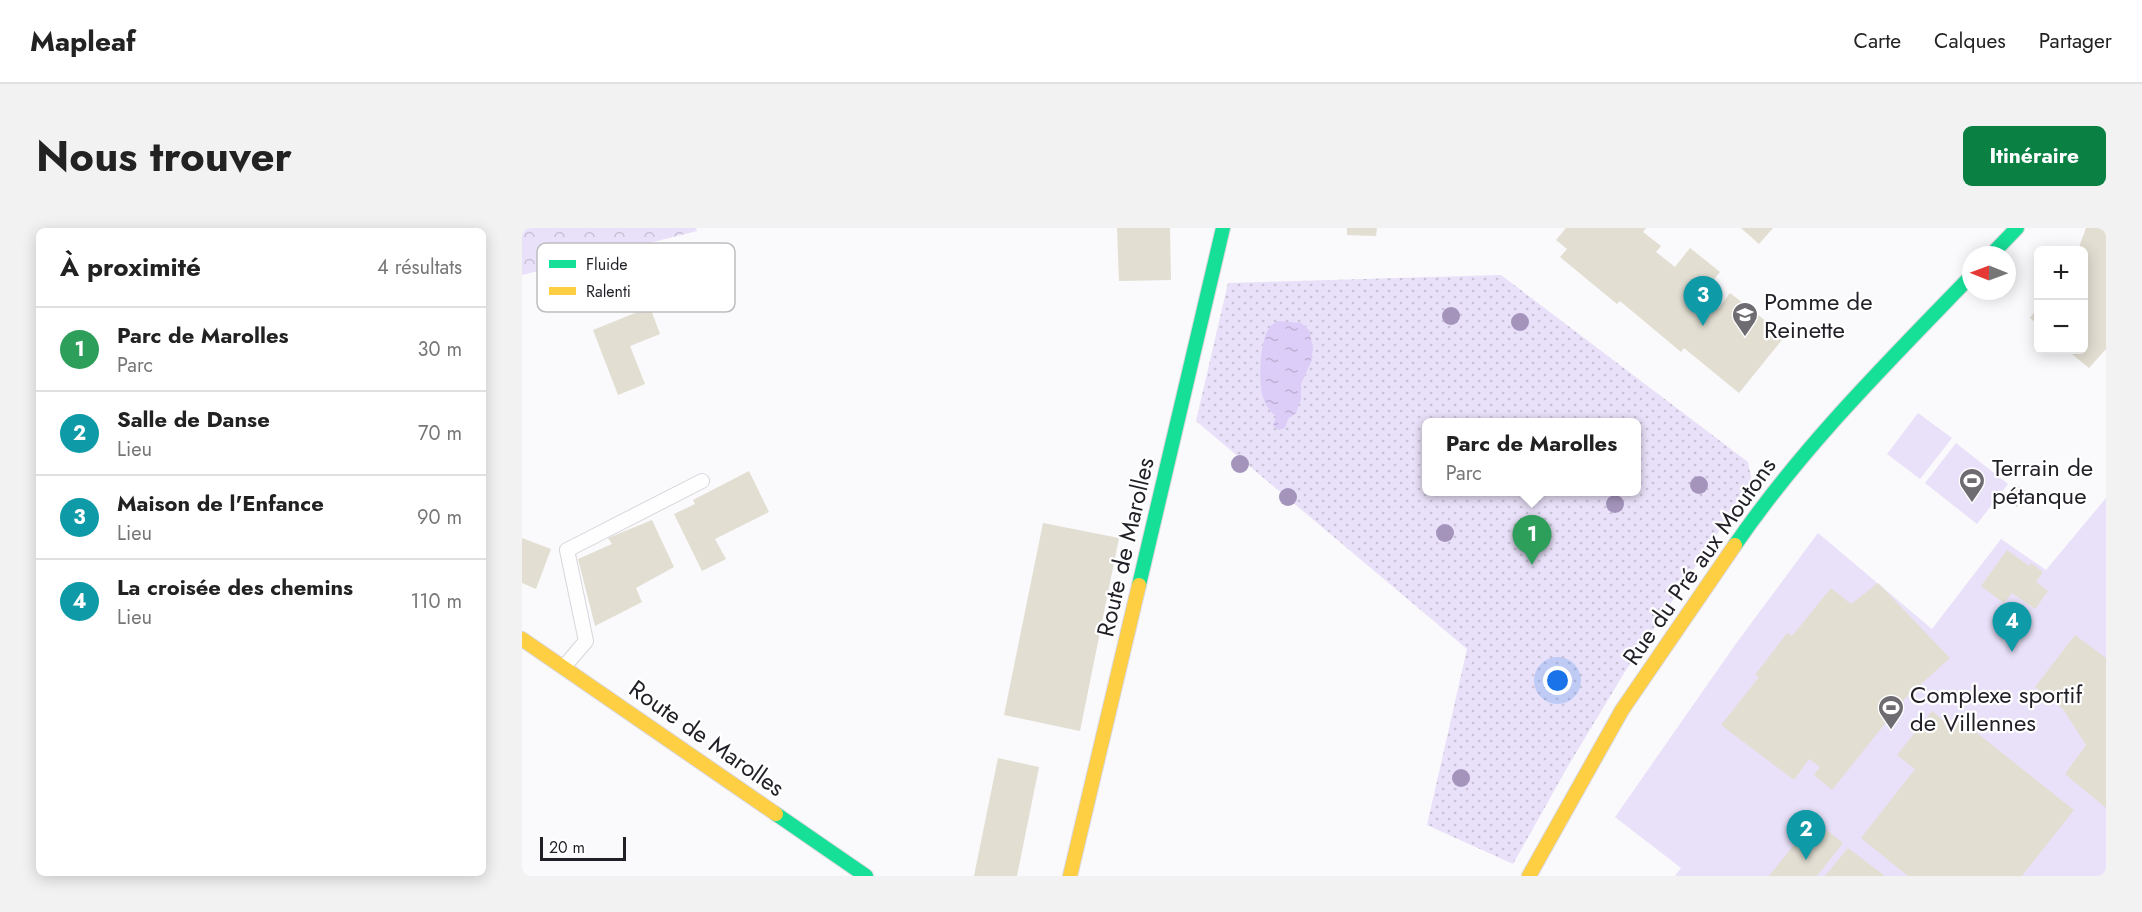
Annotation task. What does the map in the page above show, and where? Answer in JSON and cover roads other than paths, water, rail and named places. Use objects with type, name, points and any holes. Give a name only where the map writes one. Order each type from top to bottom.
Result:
[{"type":"street","name":"Route de Marolles","points":[[1070,876],[1223,228]]},
{"type":"street","points":[[2000,246],[2017,228]]},
{"type":"street","name":"Rue du Pré aux Moutons","points":[[1528,876],[1622,710],[1763,504],[1792,467],[1872,378],[1962,285]]},
{"type":"street","name":"Route de Marolles","points":[[522,639],[866,876]]},
{"type":"lane","points":[[564,667],[586,641],[567,550],[702,481]]},
{"type":"water","points":[[1278,321],[1301,323],[1309,330],[1313,348],[1311,362],[1301,384],[1301,399],[1296,413],[1288,419],[1285,428],[1279,430],[1273,426],[1276,416],[1268,408],[1263,397],[1260,371],[1264,340],[1271,326]]},
{"type":"place","name":"Maison de l'Enfance","points":[[1703,326]]},
{"type":"place","name":"Pomme de Reinette","points":[[1745,338]]},
{"type":"place","name":"Terrain de pétanque","points":[[1972,504]]},
{"type":"place","name":"Parc de Marolles","points":[[1532,565]]},
{"type":"place","name":"La croisée des chemins","points":[[2012,652]]},
{"type":"place","name":"Complexe sportif de Villennes","points":[[1891,731]]},
{"type":"place","name":"Salle de Danse","points":[[1806,860]]}]
